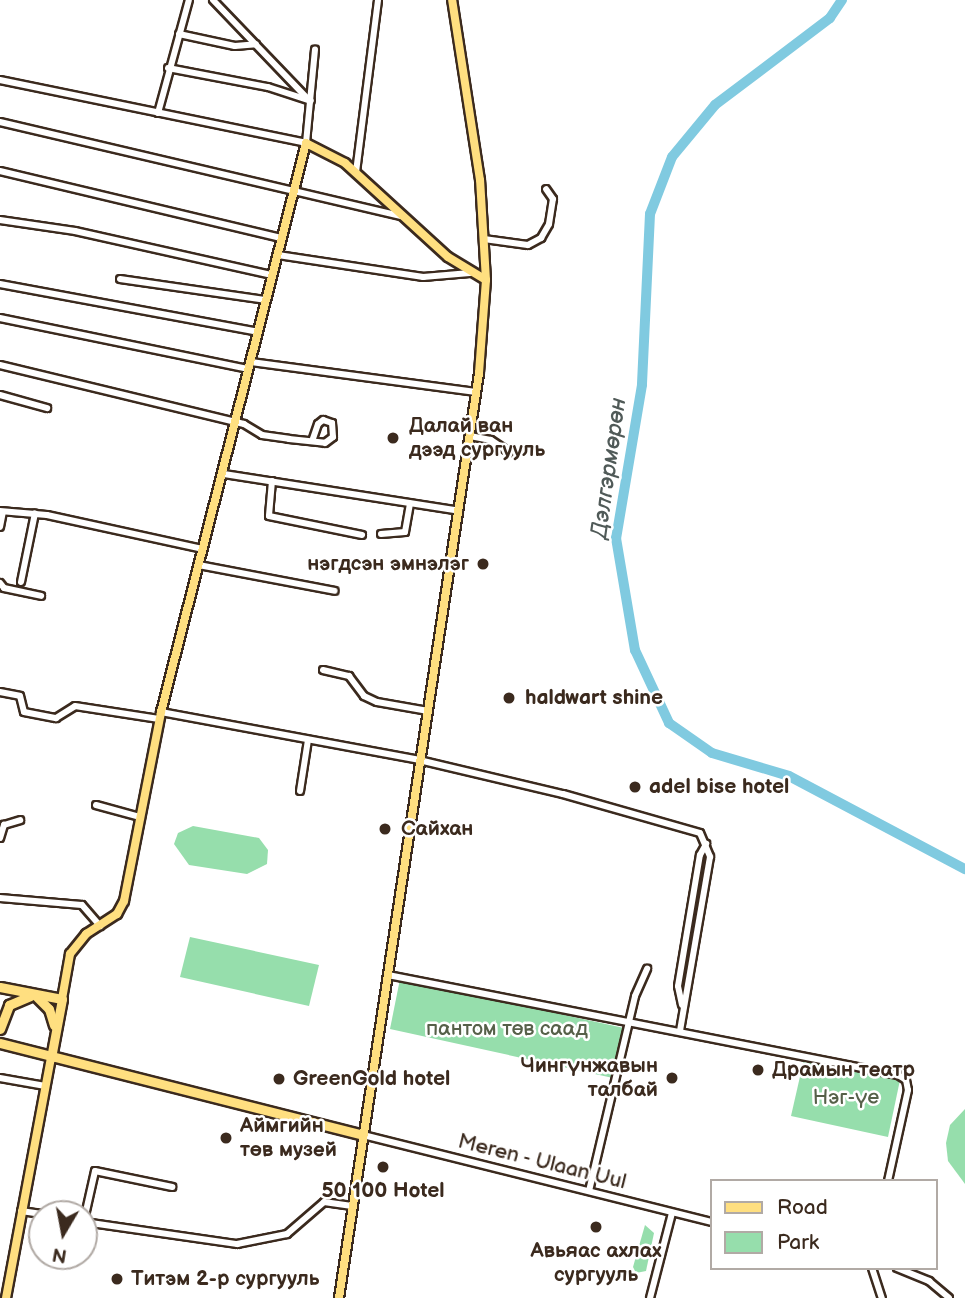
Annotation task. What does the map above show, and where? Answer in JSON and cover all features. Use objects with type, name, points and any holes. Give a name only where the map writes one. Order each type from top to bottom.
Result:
[{"type":"highway","points":[[0,987],[34,996],[62,999],[51,1058]]},
{"type":"highway","points":[[34,996],[49,1009],[55,1030]]},
{"type":"highway","points":[[34,996],[9,1005],[0,1030],[1,1046],[363,1135]]},
{"type":"main road","points":[[339,1298],[470,436],[486,280],[480,180],[452,0]]},
{"type":"main road","points":[[62,999],[70,954],[82,938],[121,909],[160,715],[224,474],[306,144],[326,151],[356,172],[470,273],[486,280]]},
{"type":"main road","points":[[6,1298],[4,1281],[21,1211],[51,1058]]},
{"type":"street","points":[[158,113],[168,68],[189,0]]},
{"type":"street","points":[[213,0],[311,101]]},
{"type":"street","points":[[356,172],[378,0]]},
{"type":"street","points":[[179,34],[235,46],[256,44]]},
{"type":"street","points":[[0,80],[306,144],[315,48]]},
{"type":"street","points":[[168,68],[268,86],[311,101]]},
{"type":"street","points":[[0,122],[407,217]]},
{"type":"street","points":[[0,171],[282,238]]},
{"type":"street","points":[[484,239],[528,245],[541,238],[549,224],[553,199],[546,189]]},
{"type":"street","points":[[0,220],[75,231],[272,275]]},
{"type":"street","points":[[278,256],[423,277],[470,273]]},
{"type":"street","points":[[120,279],[266,300]]},
{"type":"street","points":[[0,284],[258,332]]},
{"type":"street","points":[[0,318],[250,366],[476,392]]},
{"type":"street","points":[[0,365],[235,423],[262,435],[312,441]]},
{"type":"street","points":[[0,396],[47,408]]},
{"type":"street","points":[[470,436],[491,440],[509,453]]},
{"type":"street","points":[[224,474],[459,511]]},
{"type":"street","points":[[272,481],[269,516],[362,536]]},
{"type":"street","points":[[381,534],[405,532],[410,503]]},
{"type":"street","points":[[0,527],[1,512],[35,513],[203,549]]},
{"type":"street","points":[[21,582],[35,513]]},
{"type":"street","points":[[198,565],[335,591]]},
{"type":"street","points":[[0,583],[4,588],[41,596]]},
{"type":"street","points":[[323,670],[349,676],[364,696],[377,702],[428,711]]},
{"type":"street","points":[[0,692],[20,696],[24,712],[54,717],[75,706],[160,715],[419,760],[563,794],[700,833],[710,857],[680,1030]]},
{"type":"street","points":[[300,791],[308,740]]},
{"type":"street","points":[[96,805],[140,817]]},
{"type":"street","points":[[0,838],[4,825],[20,820]]},
{"type":"street","points":[[683,1007],[678,986],[700,855],[706,844]]},
{"type":"street","points":[[0,898],[82,905],[100,926]]},
{"type":"street","points":[[589,1191],[629,1020],[647,969]]},
{"type":"street","points":[[388,975],[680,1030],[906,1080],[888,1179]]},
{"type":"street","points":[[0,1078],[45,1086]]},
{"type":"street","name":"Meren - Ulaan Uul","points":[[363,1135],[710,1222]]},
{"type":"street","points":[[89,1200],[96,1171],[172,1186]]},
{"type":"street","points":[[98,1223],[237,1244],[287,1234],[324,1202],[354,1206]]},
{"type":"street","points":[[21,1211],[28,1212]]},
{"type":"street","points":[[650,1298],[672,1213]]},
{"type":"street","points":[[873,1270],[882,1298]]},
{"type":"street","points":[[902,1270],[929,1281],[949,1298]]},
{"type":"green space","points":[[193,826],[259,838],[268,850],[267,864],[247,874],[189,865],[174,844],[178,833]]},
{"type":"green space","points":[[190,937],[319,965],[309,1006],[180,977]]},
{"type":"green space","name":"пантом төв саад","points":[[400,979],[624,1028],[613,1078],[390,1029]]},
{"type":"green space","name":"Нэг-үе","points":[[804,1059],[900,1080],[888,1137],[791,1116]]},
{"type":"green space","points":[[965,1109],[965,1184],[948,1161],[946,1143],[950,1125]]},
{"type":"green space","points":[[645,1225],[654,1233],[646,1271],[636,1273],[633,1267]]},
{"type":"waterway","name":"Дэлгэрмөрөн","points":[[842,0],[830,18],[715,105],[672,157],[650,214],[642,385],[616,538],[635,650],[669,723],[712,753],[789,776],[965,869]]},
{"type":"place","name":"Далай ван дээд сургууль","points":[[393,438]]},
{"type":"place","name":"нэгдсэн эмнэлэг","points":[[483,564]]},
{"type":"place","name":"haldwart shine","points":[[509,698]]},
{"type":"place","name":"adel bise hotel","points":[[635,787]]},
{"type":"place","name":"Сайхан","points":[[385,829]]},
{"type":"place","name":"Драмын театр","points":[[758,1070]]},
{"type":"place","name":"Чингүнжавын талбай","points":[[672,1078]]},
{"type":"place","name":"GreenGold hotel","points":[[279,1079]]},
{"type":"place","name":"Аймгийн төв музей","points":[[226,1138]]},
{"type":"place","name":"50 100 Hotel","points":[[383,1167]]},
{"type":"place","name":"Авьяас ахлах сургууль","points":[[596,1227]]},
{"type":"place","name":"Титэм 2-р сургууль","points":[[117,1279]]}]
